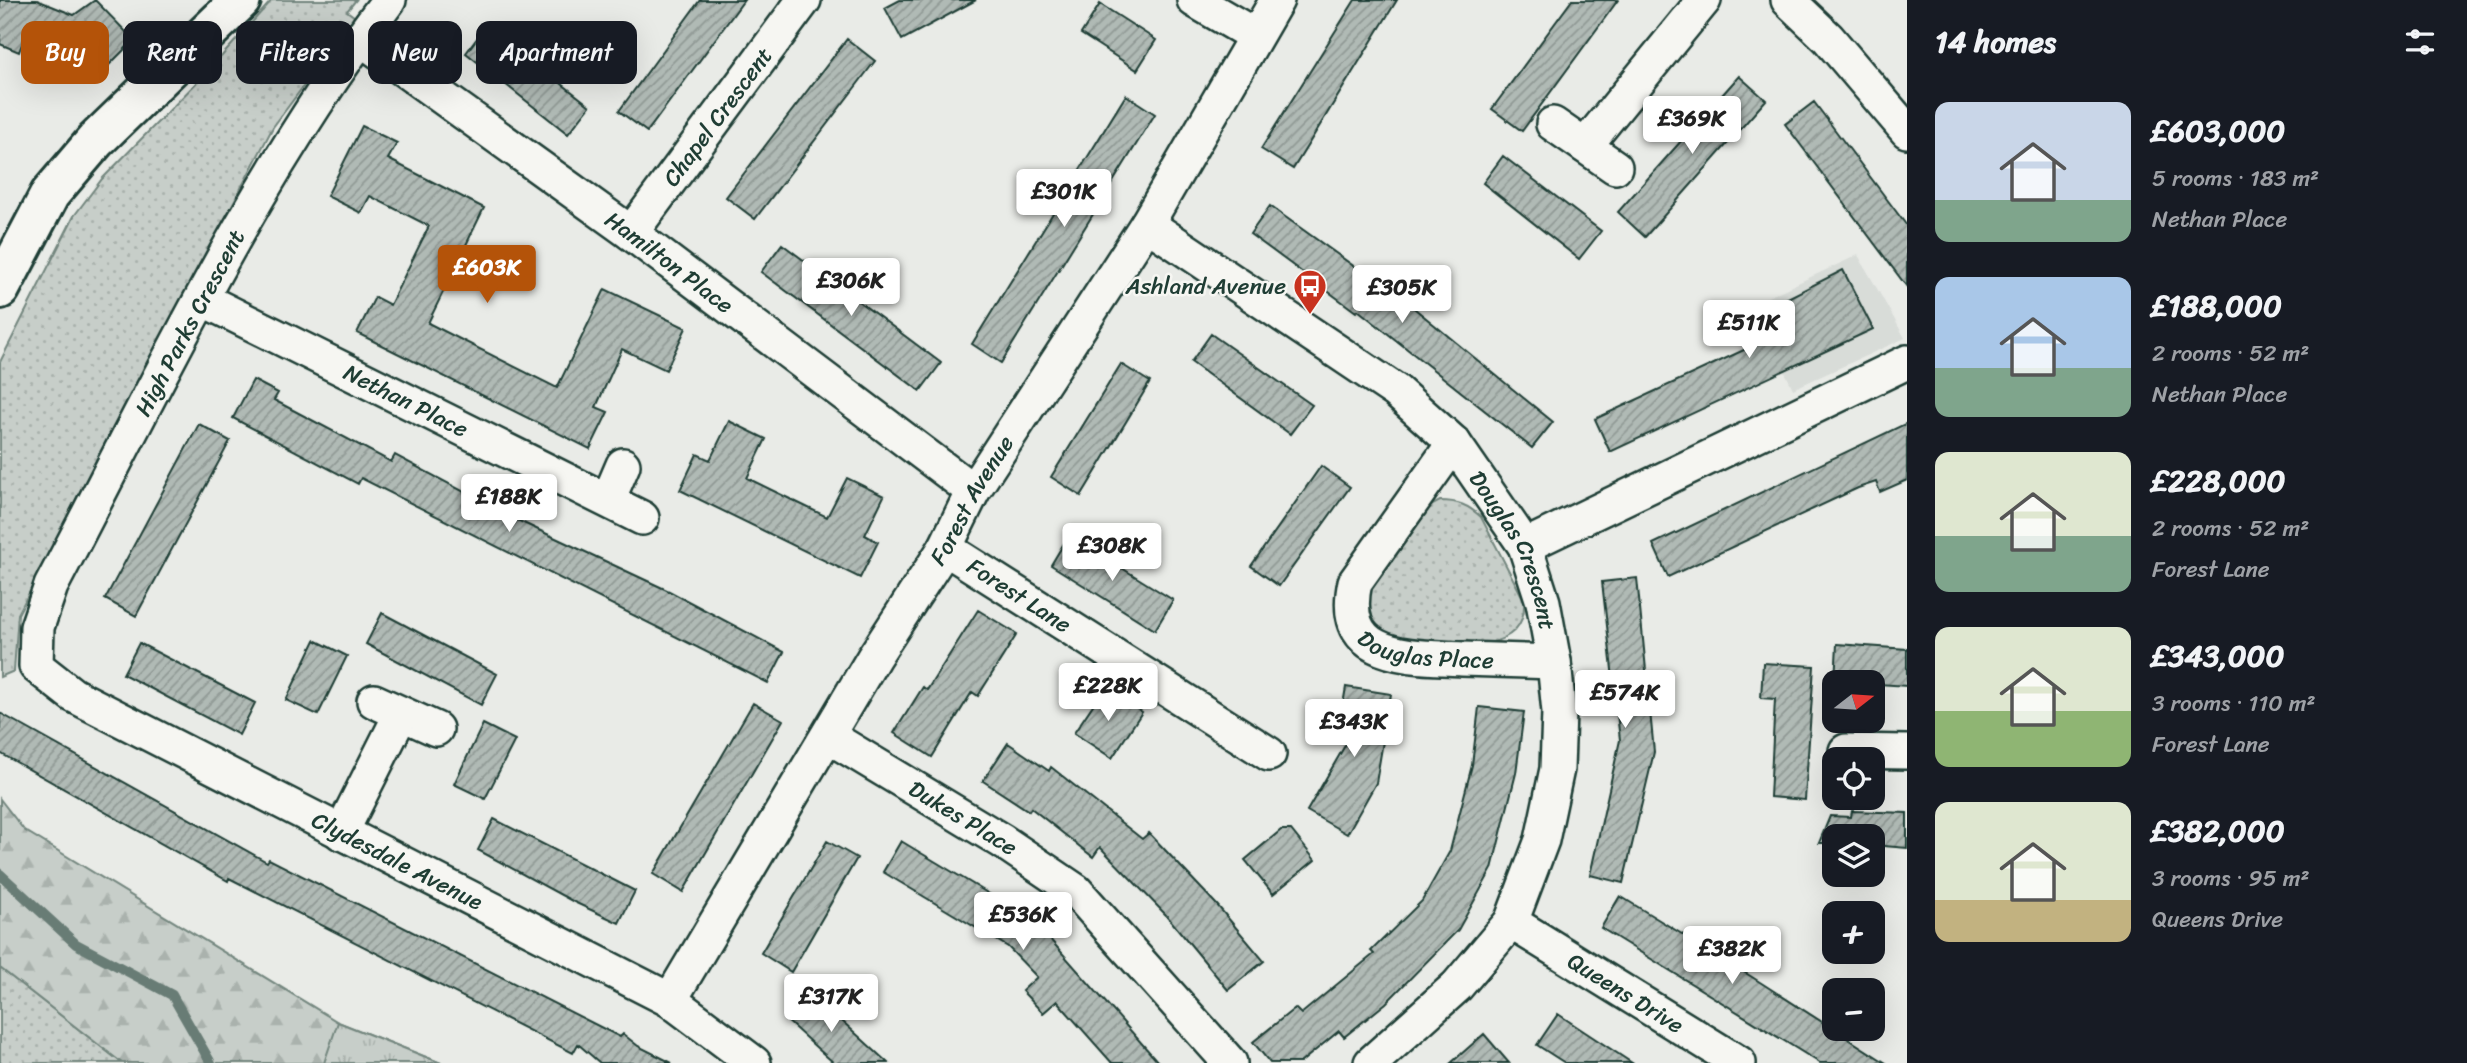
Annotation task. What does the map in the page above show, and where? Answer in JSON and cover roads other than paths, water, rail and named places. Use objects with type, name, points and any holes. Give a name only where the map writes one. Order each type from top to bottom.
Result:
[{"type":"street","points":[[0,289],[50,194],[96,140],[241,0]]},
{"type":"street","name":"High Parks Crescent","points":[[36,666],[37,627],[51,586],[202,299],[272,172],[360,38],[389,0]]},
{"type":"street","name":"Chapel Crescent","points":[[631,233],[804,0]]},
{"type":"street","points":[[1194,0],[1254,35]]},
{"type":"street","name":"Forest Avenue","points":[[670,1000],[874,657],[946,548],[973,491],[1147,224],[1254,35],[1277,0]]},
{"type":"street","points":[[1584,146],[1704,0]]},
{"type":"street","points":[[1788,0],[1828,38],[1907,131]]},
{"type":"street","name":"Hamilton Place","points":[[360,38],[631,233],[973,491]]},
{"type":"street","points":[[1553,124],[1615,167]]},
{"type":"street","name":"Douglas Crescent","points":[[1147,224],[1396,391],[1454,443],[1525,546],[1543,602],[1555,662],[1559,712],[1557,769],[1542,840],[1511,922],[1457,986],[1371,1063]]},
{"type":"street","name":"Nethan Place","points":[[202,299],[642,518]]},
{"type":"street","points":[[1525,546],[1907,362]]},
{"type":"street","name":"Douglas Place","points":[[1454,443],[1364,565],[1355,582],[1350,604],[1354,624],[1365,639],[1382,651],[1408,656],[1555,662]]},
{"type":"street","points":[[608,500],[623,465]]},
{"type":"street","name":"Forest Lane","points":[[946,548],[1269,754]]},
{"type":"street","name":"Clydesdale Avenue","points":[[36,666],[73,695],[670,1000],[754,1063]]},
{"type":"street","points":[[341,833],[388,707],[436,729]]},
{"type":"street","name":"Dukes Place","points":[[828,736],[1002,841],[1076,891],[1230,1063]]},
{"type":"street","points":[[1885,752],[1907,752]]},
{"type":"street","name":"Queens Drive","points":[[1511,922],[1740,1063]]},
{"type":"waterway","points":[[0,874],[76,944],[172,995],[211,1063]]},
{"type":"place","name":"Ashland Avenue","points":[[1310,316]]}]
